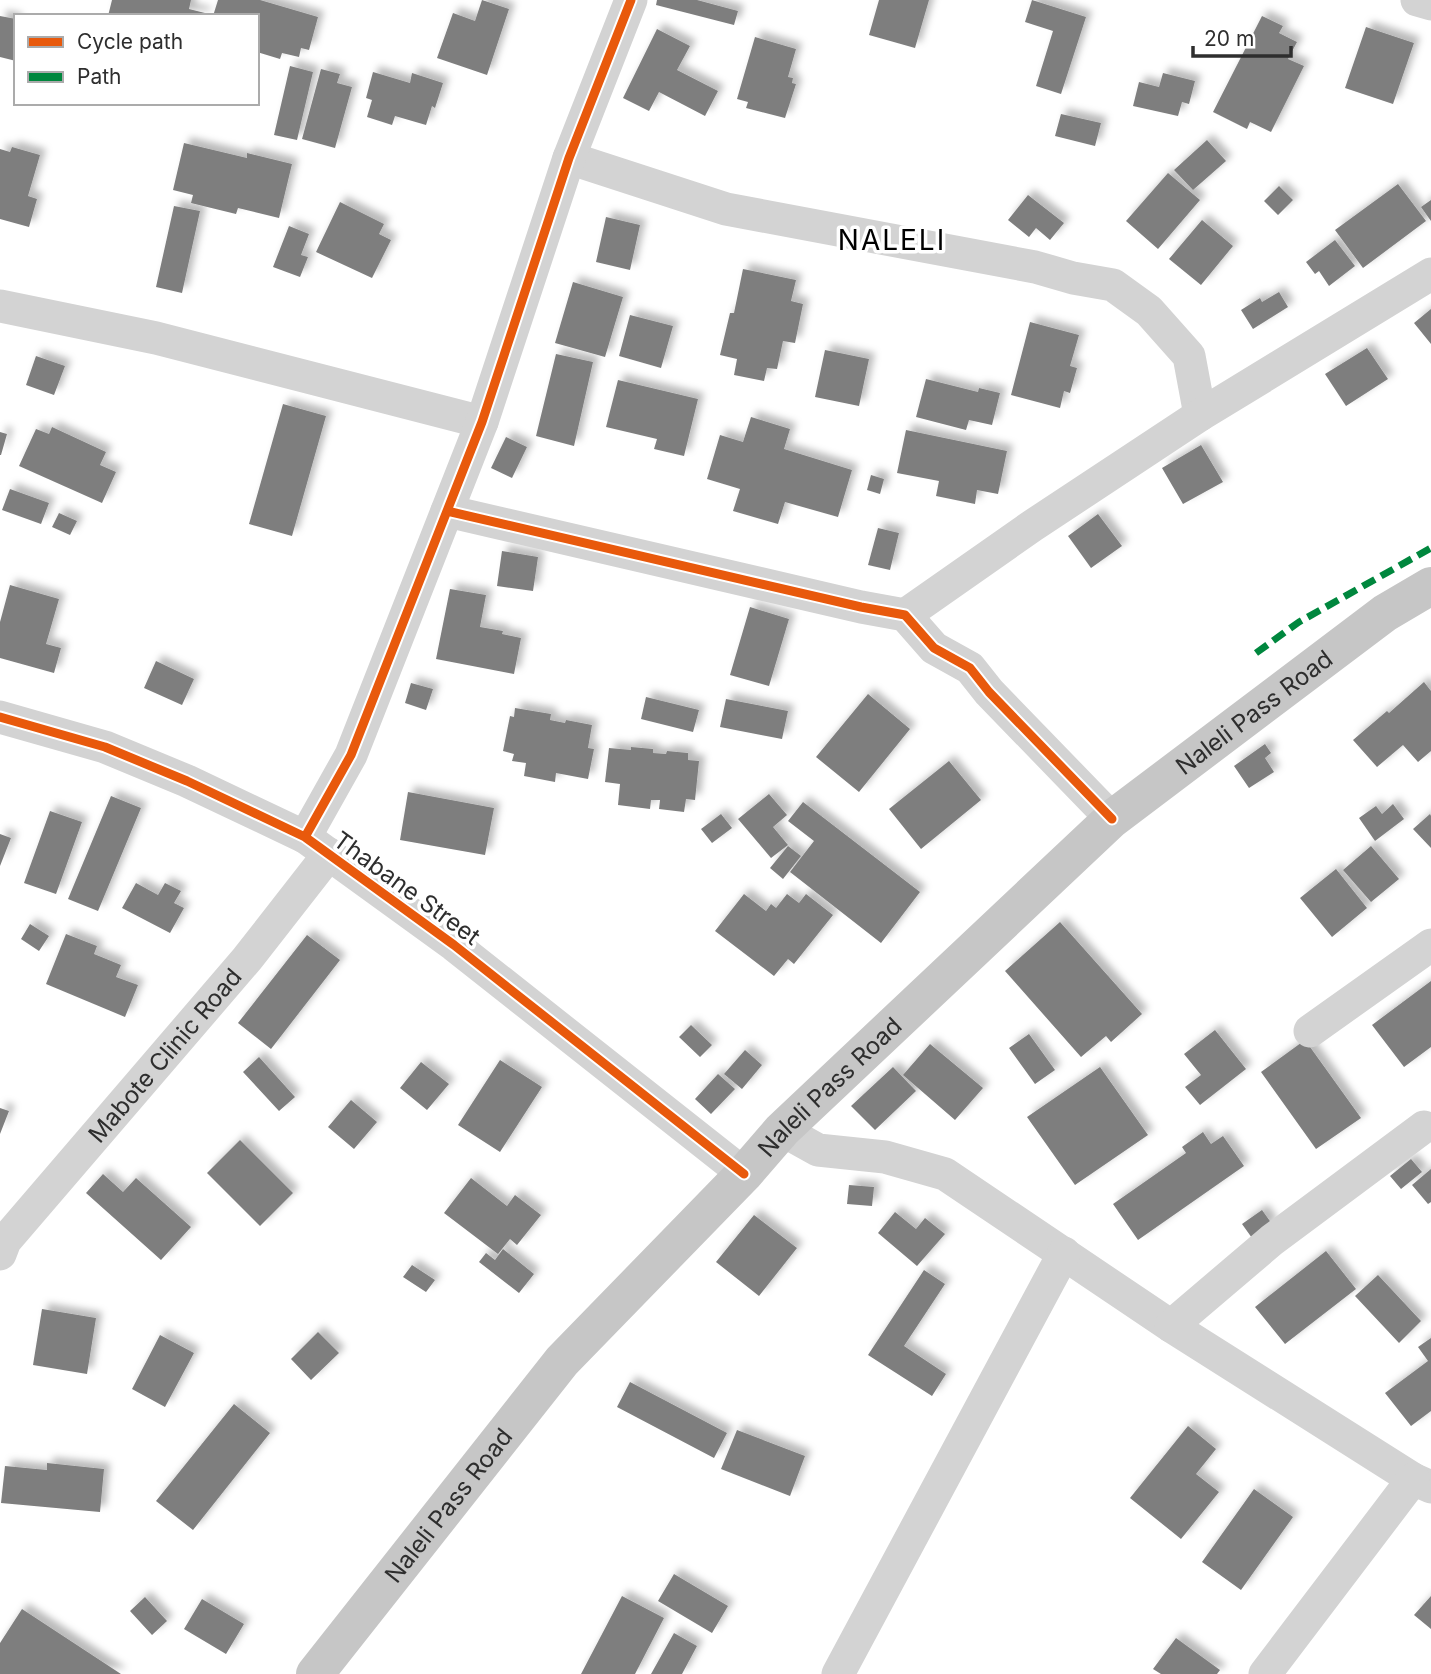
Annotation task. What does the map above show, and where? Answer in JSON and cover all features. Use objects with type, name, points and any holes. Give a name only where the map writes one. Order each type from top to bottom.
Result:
[{"type":"main road","name":"Naleli Pass Road","points":[[314,1674],[562,1361],[744,1174],[782,1130],[1112,819],[1385,613],[1431,586]]},
{"type":"street","name":"Mabote Clinic Road","points":[[2,1245],[247,959],[317,846],[482,422],[569,158],[631,0]]},
{"type":"street","points":[[1417,0],[1431,4]]},
{"type":"street","points":[[569,158],[726,209],[1035,267],[1073,278],[1113,285],[1149,311],[1189,356],[1200,415]]},
{"type":"street","points":[[905,615],[1032,526],[1200,415],[1431,274]]},
{"type":"street","points":[[0,306],[156,338],[482,422]]},
{"type":"street","points":[[447,511],[905,615],[934,648],[970,668],[989,692],[1112,819]]},
{"type":"street","name":"Thabane Street","points":[[0,717],[105,747],[187,781],[317,846],[454,945],[744,1174]]},
{"type":"street","points":[[1310,1031],[1431,945]]},
{"type":"street","points":[[1171,1326],[1272,1240],[1424,1127]]},
{"type":"street","points":[[782,1130],[818,1150],[885,1157],[945,1174],[1171,1326],[1422,1483],[1265,1674]]},
{"type":"street","points":[[838,1674],[1064,1253]]},
{"type":"building","points":[[112,0],[191,0],[189,9],[205,13],[205,14],[108,14]]},
{"type":"building","points":[[218,0],[260,0],[318,17],[309,50],[301,48],[299,57],[282,53],[280,59],[259,53],[259,14],[214,14]]},
{"type":"building","points":[[482,0],[509,9],[487,75],[437,58],[453,13],[475,21]]},
{"type":"building","points":[[657,0],[697,0],[738,11],[734,25],[656,5]]},
{"type":"building","points":[[879,0],[929,0],[915,48],[869,35]]},
{"type":"building","points":[[1032,0],[1086,17],[1061,94],[1036,86],[1053,31],[1025,22]]},
{"type":"building","points":[[0,16],[14,19],[14,60],[0,57]]},
{"type":"building","points":[[1262,16],[1283,26],[1279,33],[1297,42],[1288,59],[1304,66],[1271,132],[1250,122],[1247,129],[1213,112]]},
{"type":"building","points":[[1366,27],[1414,43],[1393,104],[1345,88]]},
{"type":"building","points":[[657,29],[690,46],[677,70],[718,91],[705,116],[659,92],[649,111],[623,98]]},
{"type":"building","points":[[755,37],[796,49],[788,77],[793,78],[792,83],[796,84],[785,118],[746,108],[748,102],[737,99]]},
{"type":"building","points":[[290,66],[313,72],[297,140],[274,135]]},
{"type":"building","points":[[321,69],[340,74],[337,83],[352,87],[335,148],[302,139]]},
{"type":"building","points":[[373,72],[410,83],[412,73],[443,83],[426,125],[395,116],[392,125],[367,117],[372,100],[366,98]]},
{"type":"building","points":[[1163,73],[1195,81],[1189,104],[1182,102],[1178,116],[1133,106],[1139,82],[1159,87]]},
{"type":"building","points":[[1061,114],[1101,123],[1095,146],[1055,136]]},
{"type":"building","points":[[1207,140],[1226,161],[1193,190],[1174,170]]},
{"type":"building","points":[[184,143],[247,158],[247,153],[292,164],[279,218],[238,208],[236,214],[191,203],[193,195],[173,190]]},
{"type":"building","points":[[12,147],[40,155],[28,196],[37,199],[29,227],[0,219],[0,149],[10,152]]},
{"type":"building","points":[[1168,173],[1200,200],[1158,249],[1126,221]]},
{"type":"building","points":[[1398,184],[1426,221],[1363,268],[1335,230]]},
{"type":"building","points":[[1279,186],[1293,200],[1278,215],[1264,201]]},
{"type":"building","points":[[1028,195],[1064,223],[1050,240],[1036,228],[1029,237],[1008,220]]},
{"type":"building","points":[[1431,200],[1431,221],[1421,207]]},
{"type":"building","points":[[340,202],[384,224],[379,234],[391,240],[372,278],[316,252]]},
{"type":"building","points":[[174,206],[200,211],[182,293],[156,287]]},
{"type":"building","points":[[606,217],[640,225],[630,270],[596,262]]},
{"type":"building","points":[[1202,220],[1233,246],[1201,285],[1169,259]]},
{"type":"building","points":[[289,226],[309,234],[301,255],[308,257],[300,277],[273,267]]},
{"type":"building","points":[[1335,240],[1355,266],[1329,286],[1319,271],[1315,274],[1306,262]]},
{"type":"building","points":[[743,269],[796,280],[791,301],[803,304],[795,343],[783,341],[777,369],[767,368],[764,381],[734,375],[737,359],[720,355],[730,313],[734,313]]},
{"type":"building","points":[[573,282],[623,297],[605,357],[555,343]]},
{"type":"building","points":[[1279,292],[1288,307],[1253,329],[1241,310],[1260,298],[1262,302]]},
{"type":"building","points":[[1431,309],[1431,344],[1414,323]]},
{"type":"building","points":[[630,315],[673,326],[661,368],[619,356]]},
{"type":"building","points":[[1030,322],[1079,335],[1070,366],[1077,368],[1070,393],[1064,391],[1060,408],[1011,395]]},
{"type":"building","points":[[1367,348],[1388,379],[1346,406],[1325,374]]},
{"type":"building","points":[[825,350],[869,359],[859,406],[815,397]]},
{"type":"building","points":[[556,354],[593,362],[574,446],[536,436]]},
{"type":"building","points":[[36,356],[65,366],[54,395],[26,385]]},
{"type":"building","points":[[926,379],[978,392],[979,388],[1000,393],[992,425],[969,420],[966,430],[916,417]]},
{"type":"building","points":[[618,380],[698,399],[684,456],[654,449],[657,439],[606,427]]},
{"type":"building","points":[[283,404],[326,416],[292,536],[249,524]]},
{"type":"building","points":[[751,417],[790,429],[784,449],[852,470],[838,517],[785,502],[778,524],[733,511],[740,489],[707,479],[720,435],[743,442]]},
{"type":"building","points":[[52,427],[106,452],[100,465],[116,472],[102,503],[19,466],[36,429],[49,434]]},
{"type":"building","points":[[906,430],[1007,451],[998,494],[977,490],[975,504],[936,496],[939,481],[897,473]]},
{"type":"building","points":[[0,432],[7,434],[1,455],[0,455]]},
{"type":"building","points":[[506,437],[527,447],[512,478],[491,468]]},
{"type":"building","points":[[1201,445],[1223,482],[1183,504],[1162,468]]},
{"type":"building","points":[[871,475],[884,479],[880,494],[867,490]]},
{"type":"building","points":[[10,489],[49,503],[41,524],[2,510]]},
{"type":"building","points":[[59,513],[77,521],[70,535],[52,527]]},
{"type":"building","points":[[1098,514],[1122,546],[1091,568],[1068,536]]},
{"type":"building","points":[[878,528],[899,533],[890,570],[868,565]]},
{"type":"building","points":[[502,551],[538,557],[533,591],[497,586]]},
{"type":"building","points":[[10,585],[59,599],[46,644],[61,648],[54,673],[0,658],[0,622]]},
{"type":"building","points":[[450,589],[486,595],[480,627],[521,638],[514,674],[436,659]]},
{"type":"building","points":[[750,607],[789,619],[769,686],[730,675]]},
{"type":"building","points":[[156,661],[194,679],[182,705],[144,688]]},
{"type":"building","points":[[1424,682],[1431,691],[1431,751],[1418,762],[1403,745],[1377,767],[1353,740]]},
{"type":"building","points":[[411,683],[433,689],[426,710],[405,703]]},
{"type":"building","points":[[868,694],[910,729],[859,792],[816,757]]},
{"type":"building","points":[[646,697],[699,710],[693,732],[641,719]]},
{"type":"building","points":[[726,699],[788,711],[782,739],[720,727]]},
{"type":"building","points":[[515,708],[551,714],[550,720],[592,725],[588,748],[594,749],[588,779],[556,773],[555,782],[524,776],[526,763],[512,761],[514,754],[503,751],[510,716],[514,717]]},
{"type":"building","points":[[1265,744],[1271,753],[1265,758],[1274,772],[1249,788],[1234,766]]},
{"type":"building","points":[[631,747],[653,749],[653,753],[688,753],[688,760],[699,761],[695,800],[686,799],[684,812],[659,809],[660,800],[651,800],[650,809],[618,805],[620,784],[605,782],[609,748],[631,750]]},
{"type":"building","points":[[949,761],[981,800],[921,849],[889,809]]},
{"type":"building","points":[[408,792],[494,808],[485,855],[400,840]]},
{"type":"building","points":[[769,794],[787,815],[773,827],[788,845],[771,858],[738,819]]},
{"type":"building","points":[[111,796],[141,808],[98,911],[68,899]]},
{"type":"building","points":[[803,802],[920,892],[881,943],[790,872],[814,841],[788,821]]},
{"type":"building","points":[[1393,804],[1404,819],[1375,841],[1359,818],[1376,806],[1382,814]]},
{"type":"building","points":[[50,811],[82,822],[56,894],[24,883]]},
{"type":"building","points":[[721,814],[732,828],[712,843],[701,829]]},
{"type":"building","points":[[1430,814],[1431,816],[1431,848],[1413,829]]},
{"type":"building","points":[[0,834],[11,838],[0,866]]},
{"type":"building","points":[[788,846],[801,856],[783,879],[770,868]]},
{"type":"building","points":[[1371,846],[1399,879],[1371,902],[1343,870]]},
{"type":"building","points":[[1336,869],[1367,908],[1332,937],[1300,898]]},
{"type":"building","points":[[136,883],[158,895],[165,883],[181,891],[174,903],[184,908],[170,933],[122,908]]},
{"type":"building","points":[[744,894],[766,911],[771,904],[776,908],[787,894],[799,903],[806,894],[833,915],[794,964],[788,959],[774,976],[715,931]]},
{"type":"building","points":[[1060,922],[1142,1014],[1111,1042],[1106,1036],[1081,1057],[1005,971]]},
{"type":"building","points":[[30,924],[49,936],[39,951],[21,939]]},
{"type":"building","points":[[66,934],[97,946],[94,954],[121,965],[116,977],[138,985],[125,1017],[46,984]]},
{"type":"building","points":[[307,935],[340,960],[271,1049],[238,1023]]},
{"type":"building","points":[[1431,981],[1431,1047],[1404,1067],[1372,1025]]},
{"type":"building","points":[[691,1025],[712,1045],[700,1057],[679,1037]]},
{"type":"building","points":[[1215,1030],[1246,1069],[1200,1105],[1185,1087],[1201,1075],[1184,1054]]},
{"type":"building","points":[[1029,1034],[1055,1070],[1035,1084],[1009,1048]]},
{"type":"building","points":[[1305,1040],[1361,1118],[1316,1149],[1261,1072]]},
{"type":"building","points":[[930,1044],[983,1088],[955,1120],[903,1075]]},
{"type":"building","points":[[745,1050],[762,1065],[742,1089],[724,1074]]},
{"type":"building","points":[[259,1057],[295,1097],[279,1111],[243,1072]]},
{"type":"building","points":[[500,1060],[542,1087],[500,1152],[458,1125]]},
{"type":"building","points":[[421,1062],[449,1084],[427,1110],[400,1088]]},
{"type":"building","points":[[893,1067],[916,1091],[875,1130],[851,1106]]},
{"type":"building","points":[[1100,1067],[1148,1135],[1075,1185],[1027,1117]]},
{"type":"building","points":[[718,1074],[735,1089],[711,1114],[695,1099]]},
{"type":"building","points":[[351,1100],[377,1122],[354,1149],[328,1127]]},
{"type":"building","points":[[0,1108],[9,1111],[0,1134]]},
{"type":"building","points":[[1203,1132],[1211,1144],[1223,1136],[1244,1166],[1138,1240],[1113,1204],[1186,1153],[1182,1147]]},
{"type":"building","points":[[240,1140],[293,1193],[260,1226],[207,1173]]},
{"type":"building","points":[[1411,1159],[1422,1172],[1401,1189],[1390,1176]]},
{"type":"building","points":[[1431,1169],[1431,1202],[1428,1204],[1412,1185]]},
{"type":"building","points":[[103,1174],[123,1192],[136,1178],[191,1227],[161,1260],[86,1193]]},
{"type":"building","points":[[471,1178],[507,1206],[515,1195],[541,1215],[517,1245],[510,1239],[498,1254],[444,1213]]},
{"type":"building","points":[[849,1185],[874,1187],[872,1206],[847,1204]]},
{"type":"building","points":[[1262,1210],[1272,1224],[1252,1238],[1242,1224]]},
{"type":"building","points":[[895,1212],[916,1229],[925,1218],[945,1234],[917,1266],[878,1233]]},
{"type":"building","points":[[754,1215],[797,1248],[759,1296],[716,1262]]},
{"type":"building","points":[[503,1249],[534,1274],[519,1293],[479,1262],[486,1253],[495,1260]]},
{"type":"building","points":[[1326,1251],[1356,1289],[1285,1344],[1255,1307]]},
{"type":"building","points":[[412,1265],[435,1280],[426,1292],[403,1277]]},
{"type":"building","points":[[924,1270],[945,1284],[904,1346],[946,1374],[932,1396],[868,1355]]},
{"type":"building","points":[[1378,1275],[1421,1321],[1399,1343],[1355,1296]]},
{"type":"building","points":[[42,1309],[96,1318],[87,1374],[33,1365]]},
{"type":"building","points":[[318,1332],[339,1353],[311,1380],[291,1359]]},
{"type":"building","points":[[160,1335],[194,1353],[165,1407],[132,1389]]},
{"type":"building","points":[[1431,1338],[1431,1411],[1411,1426],[1385,1393],[1428,1361],[1418,1347]]},
{"type":"building","points":[[630,1382],[727,1433],[714,1458],[617,1407]]},
{"type":"building","points":[[234,1404],[270,1433],[193,1530],[156,1501]]},
{"type":"building","points":[[1188,1426],[1216,1449],[1196,1474],[1219,1492],[1181,1539],[1130,1498]]},
{"type":"building","points":[[737,1430],[805,1456],[790,1496],[721,1469]]},
{"type":"building","points":[[47,1463],[104,1469],[100,1512],[1,1503],[5,1466],[47,1470]]},
{"type":"building","points":[[1254,1489],[1293,1517],[1241,1590],[1202,1562]]},
{"type":"building","points":[[674,1574],[728,1606],[712,1633],[658,1601]]},
{"type":"building","points":[[622,1596],[664,1618],[635,1674],[581,1674]]},
{"type":"building","points":[[1431,1596],[1431,1629],[1414,1615]]},
{"type":"building","points":[[145,1597],[167,1621],[152,1635],[130,1611]]},
{"type":"building","points":[[202,1599],[244,1624],[226,1654],[184,1629]]},
{"type":"building","points":[[22,1609],[121,1674],[0,1674],[0,1643]]},
{"type":"building","points":[[674,1633],[697,1646],[682,1674],[651,1674]]},
{"type":"building","points":[[1176,1638],[1220,1670],[1217,1674],[1161,1674],[1153,1669]]},
{"type":"marked path","points":[[1256,653],[1299,622],[1431,548]]},
{"type":"cycle path","points":[[305,837],[351,755],[482,422],[569,158],[631,0]]},
{"type":"cycle path","points":[[447,511],[905,615],[934,648],[970,668],[989,692],[1112,819]]},
{"type":"cycle path","points":[[0,717],[105,747],[187,781],[305,837],[454,945],[744,1174]]},
{"type":"district","name":"NALELI","points":[[892,240]]}]
